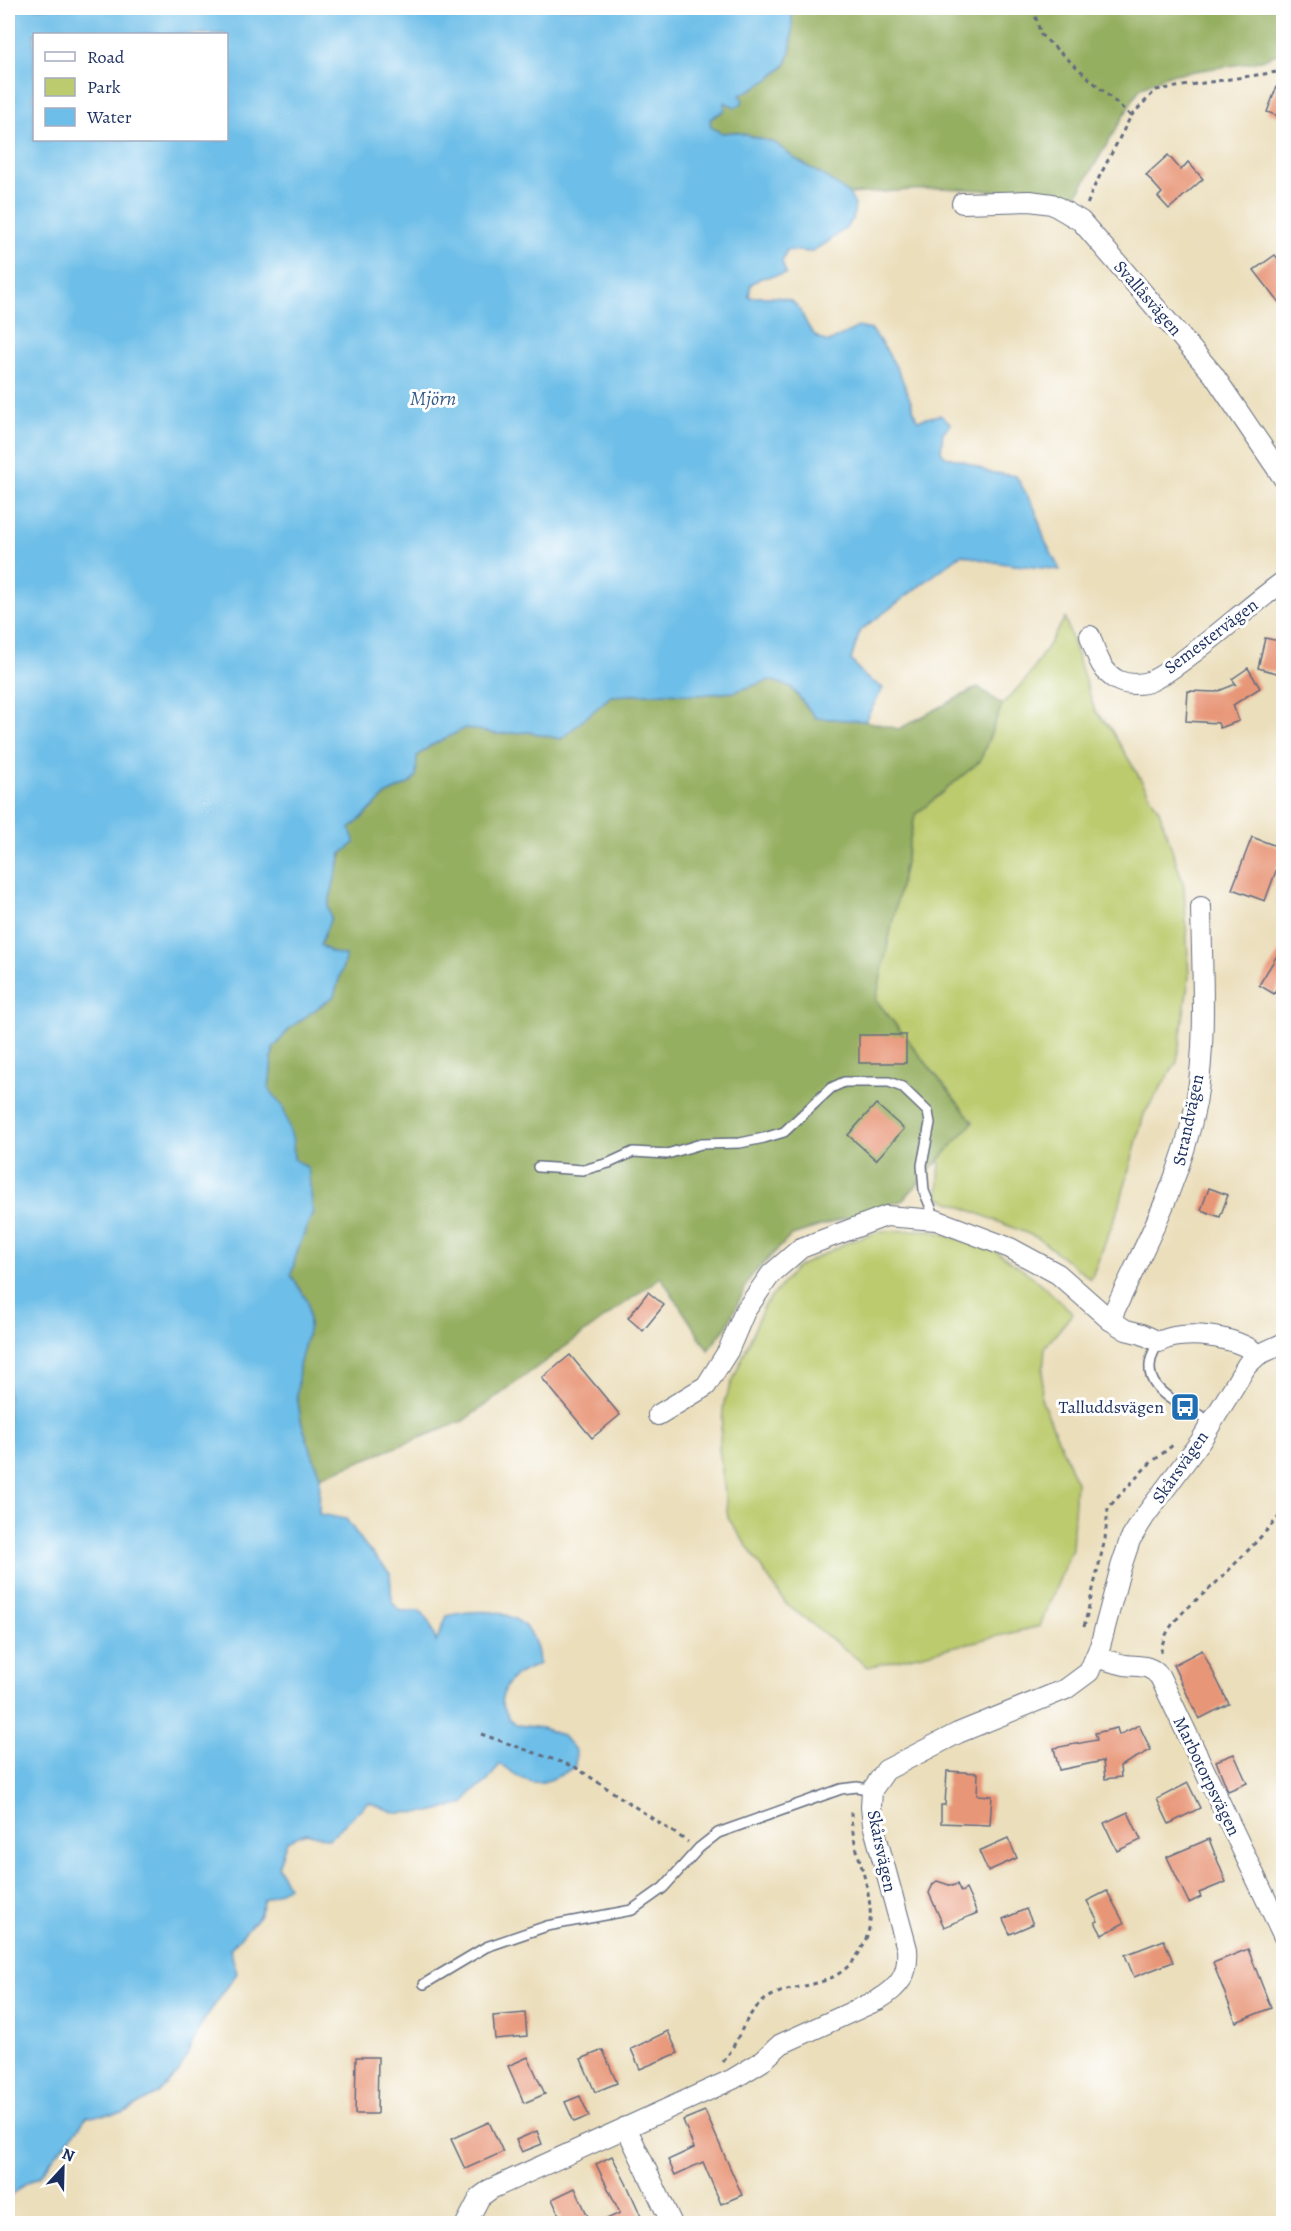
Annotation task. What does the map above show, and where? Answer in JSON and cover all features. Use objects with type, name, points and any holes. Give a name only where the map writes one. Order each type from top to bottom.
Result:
[{"type":"street","name":"Svallåsvägen","points":[[962,203],[1030,201],[1052,204],[1081,221],[1213,374],[1284,479]]},
{"type":"street","name":"Semestervägen","points":[[1090,636],[1101,664],[1108,674],[1126,683],[1150,682],[1179,664],[1220,633],[1254,603],[1284,582]]},
{"type":"street","name":"Strandvägen","points":[[1110,1320],[1168,1199],[1196,1104],[1203,996],[1201,907]]},
{"type":"street","points":[[658,1415],[706,1386],[728,1351],[745,1311],[771,1275],[801,1248],[886,1216],[936,1220],[980,1235],[1031,1257],[1058,1274],[1110,1320],[1126,1330],[1159,1342],[1168,1336],[1217,1338],[1244,1345],[1258,1355],[1284,1343]]},
{"type":"street","name":"Skårsvägen","points":[[466,2223],[480,2198],[491,2190],[733,2079],[761,2062],[781,2044],[879,2000],[900,1984],[906,1972],[907,1949],[873,1824],[872,1790],[886,1770],[907,1757],[958,1733],[1066,1689],[1089,1672],[1096,1658],[1130,1540],[1200,1442],[1237,1378],[1258,1355]]},
{"type":"street","points":[[1096,1658],[1127,1665],[1148,1666],[1155,1671]]},
{"type":"street","name":"Marbotorpsvägen","points":[[1155,1671],[1284,1937]]},
{"type":"street","points":[[626,2127],[672,2223]]},
{"type":"lane","points":[[538,1167],[583,1170],[609,1163],[633,1152],[667,1154],[701,1144],[740,1143],[764,1138],[784,1132],[831,1088],[844,1082],[889,1082],[902,1087],[928,1112],[930,1123],[922,1166],[924,1191],[936,1220]]},
{"type":"lane","points":[[1159,1342],[1150,1360],[1149,1370],[1154,1385],[1164,1395],[1212,1422]]},
{"type":"lane","points":[[424,1984],[486,1947],[537,1929],[632,1910],[663,1888],[699,1848],[718,1833],[840,1789],[857,1787],[872,1790]]},
{"type":"path","points":[[1033,8],[1041,35],[1131,116]]},
{"type":"path","points":[[1081,221],[1093,189],[1131,116],[1156,90],[1284,71]]},
{"type":"path","points":[[1155,1671],[1160,1662],[1162,1642],[1183,1612],[1218,1581],[1284,1511]]},
{"type":"path","points":[[481,1734],[575,1767],[617,1793],[674,1834],[699,1848]]},
{"type":"green space","points":[[790,8],[1283,8],[1283,52],[1255,62],[1168,75],[1140,88],[1077,195],[943,188],[849,194],[795,159],[775,143],[736,132],[721,133],[711,127],[710,119],[725,110],[723,102],[755,87],[784,67],[792,38]]},
{"type":"green space","points":[[1065,618],[1095,711],[1110,728],[1159,810],[1184,886],[1189,977],[1177,1062],[1144,1114],[1119,1207],[1091,1279],[1038,1238],[938,1197],[940,1159],[973,1122],[876,1000],[915,815],[980,761],[1002,705],[1029,676]]},
{"type":"green space","points":[[770,680],[790,687],[816,718],[865,721],[899,729],[978,687],[1002,705],[980,761],[915,815],[876,1000],[973,1122],[903,1200],[792,1235],[751,1276],[727,1326],[708,1350],[661,1277],[463,1421],[320,1477],[301,1421],[297,1395],[299,1366],[309,1327],[308,1302],[291,1275],[298,1249],[313,1212],[310,1198],[294,1160],[293,1141],[269,1089],[273,1049],[290,1028],[334,996],[346,957],[320,945],[331,918],[328,907],[350,829],[387,794],[410,783],[417,756],[430,746],[466,727],[497,734],[528,732],[561,739],[611,696],[734,692]]},
{"type":"green space","points":[[931,1230],[995,1251],[1032,1276],[1073,1313],[1045,1347],[1041,1398],[1076,1482],[1072,1549],[1040,1626],[868,1667],[786,1604],[728,1518],[719,1448],[724,1402],[764,1306],[796,1268],[848,1242],[882,1231]]},
{"type":"water","name":"Mjörn","points":[[8,8],[790,8],[792,38],[789,55],[783,67],[768,79],[740,95],[743,100],[741,105],[735,107],[724,102],[725,110],[710,119],[711,127],[721,133],[736,132],[775,143],[795,159],[849,194],[855,205],[853,219],[846,228],[810,252],[787,250],[782,262],[786,274],[761,278],[751,284],[749,297],[779,297],[791,301],[797,306],[813,333],[829,342],[858,327],[872,330],[899,373],[917,420],[940,415],[951,424],[943,432],[941,451],[946,457],[964,461],[988,472],[1016,476],[1035,509],[1045,541],[1060,570],[997,562],[962,554],[860,631],[851,660],[865,677],[883,688],[865,721],[816,718],[791,687],[770,680],[734,692],[611,696],[561,739],[528,732],[497,734],[466,728],[430,746],[417,756],[416,777],[410,783],[387,794],[350,829],[355,843],[341,854],[328,907],[331,918],[320,945],[331,952],[346,956],[334,996],[290,1028],[273,1049],[269,1089],[283,1107],[293,1141],[294,1159],[308,1168],[313,1212],[298,1249],[291,1275],[308,1302],[309,1327],[299,1366],[297,1395],[301,1421],[320,1477],[319,1514],[346,1519],[390,1573],[392,1602],[400,1611],[420,1611],[430,1622],[436,1642],[447,1616],[463,1613],[494,1613],[520,1622],[530,1632],[536,1646],[539,1664],[514,1677],[507,1686],[501,1701],[509,1719],[518,1725],[542,1728],[563,1736],[576,1751],[575,1767],[553,1779],[536,1782],[521,1778],[500,1764],[487,1782],[471,1793],[464,1804],[430,1812],[396,1813],[368,1802],[329,1839],[306,1833],[287,1841],[278,1866],[288,1887],[264,1899],[259,1916],[230,1949],[237,1973],[202,2023],[179,2072],[157,2094],[123,2113],[87,2116],[39,2177],[26,2183],[8,2198]]},
{"type":"building","points":[[1282,73],[1284,73],[1284,118],[1267,112]]},
{"type":"building","points":[[1168,155],[1181,170],[1188,162],[1203,179],[1169,209],[1158,197],[1162,193],[1146,175]]},
{"type":"building","points":[[1275,255],[1284,266],[1284,309],[1254,270]]},
{"type":"building","points":[[1265,638],[1284,642],[1284,675],[1258,668]]},
{"type":"building","points":[[1248,668],[1260,688],[1233,705],[1239,721],[1220,728],[1218,723],[1186,721],[1188,691],[1216,692],[1236,684],[1232,679]]},
{"type":"building","points":[[1252,837],[1284,849],[1265,901],[1232,889]]},
{"type":"building","points":[[1284,944],[1284,977],[1274,994],[1259,985]]},
{"type":"building","points":[[859,1035],[906,1035],[906,1063],[859,1063]]},
{"type":"building","points":[[876,1104],[904,1129],[876,1160],[848,1135]]},
{"type":"building","points":[[1209,1188],[1228,1195],[1220,1217],[1201,1210]]},
{"type":"building","points":[[648,1292],[664,1305],[643,1331],[628,1318]]},
{"type":"building","points":[[570,1355],[620,1415],[592,1438],[542,1378]]},
{"type":"building","points":[[1202,1650],[1229,1704],[1199,1719],[1173,1665]]},
{"type":"building","points":[[1139,1725],[1151,1750],[1120,1766],[1121,1777],[1105,1779],[1103,1761],[1059,1770],[1054,1748],[1097,1740],[1095,1733],[1117,1728],[1119,1735]]},
{"type":"building","points":[[1234,1754],[1247,1783],[1228,1791],[1216,1761]]},
{"type":"building","points":[[947,1771],[978,1773],[977,1795],[992,1796],[990,1825],[941,1823],[941,1805],[945,1805]]},
{"type":"building","points":[[1188,1783],[1200,1808],[1169,1824],[1157,1799]]},
{"type":"building","points":[[1128,1812],[1141,1840],[1117,1851],[1104,1823]]},
{"type":"building","points":[[1008,1838],[1017,1858],[988,1871],[979,1851]]},
{"type":"building","points":[[1209,1839],[1226,1882],[1199,1893],[1201,1897],[1189,1903],[1167,1857]]},
{"type":"building","points":[[937,1881],[952,1886],[957,1884],[961,1892],[966,1889],[977,1913],[944,1927],[929,1893]]},
{"type":"building","points":[[1107,1891],[1124,1923],[1102,1935],[1095,1922],[1098,1921],[1087,1901]]},
{"type":"building","points":[[1026,1909],[1033,1924],[1010,1934],[1003,1919]]},
{"type":"building","points":[[1164,1940],[1173,1962],[1134,1977],[1125,1955]]},
{"type":"building","points":[[1248,1949],[1271,2008],[1236,2022],[1213,1963]]},
{"type":"building","points":[[525,2013],[527,2036],[495,2039],[493,2016]]},
{"type":"building","points":[[668,2031],[678,2053],[640,2069],[631,2049]]},
{"type":"building","points":[[603,2050],[617,2083],[595,2092],[581,2059]]},
{"type":"building","points":[[356,2057],[378,2057],[377,2114],[355,2114]]},
{"type":"building","points":[[528,2057],[545,2094],[524,2103],[508,2066]]},
{"type":"building","points":[[580,2096],[589,2116],[574,2122],[565,2102]]},
{"type":"building","points":[[705,2111],[742,2195],[721,2204],[703,2162],[675,2175],[668,2160],[694,2148],[683,2120]]},
{"type":"building","points":[[489,2122],[503,2152],[465,2169],[451,2139]]},
{"type":"building","points":[[537,2131],[542,2144],[522,2152],[516,2140]]},
{"type":"building","points":[[612,2156],[644,2223],[598,2223],[620,2213],[596,2164]]},
{"type":"building","points":[[575,2188],[591,2223],[563,2223],[552,2199]]},
{"type":"place","name":"Talluddsvägen","points":[[1185,1407]]}]
